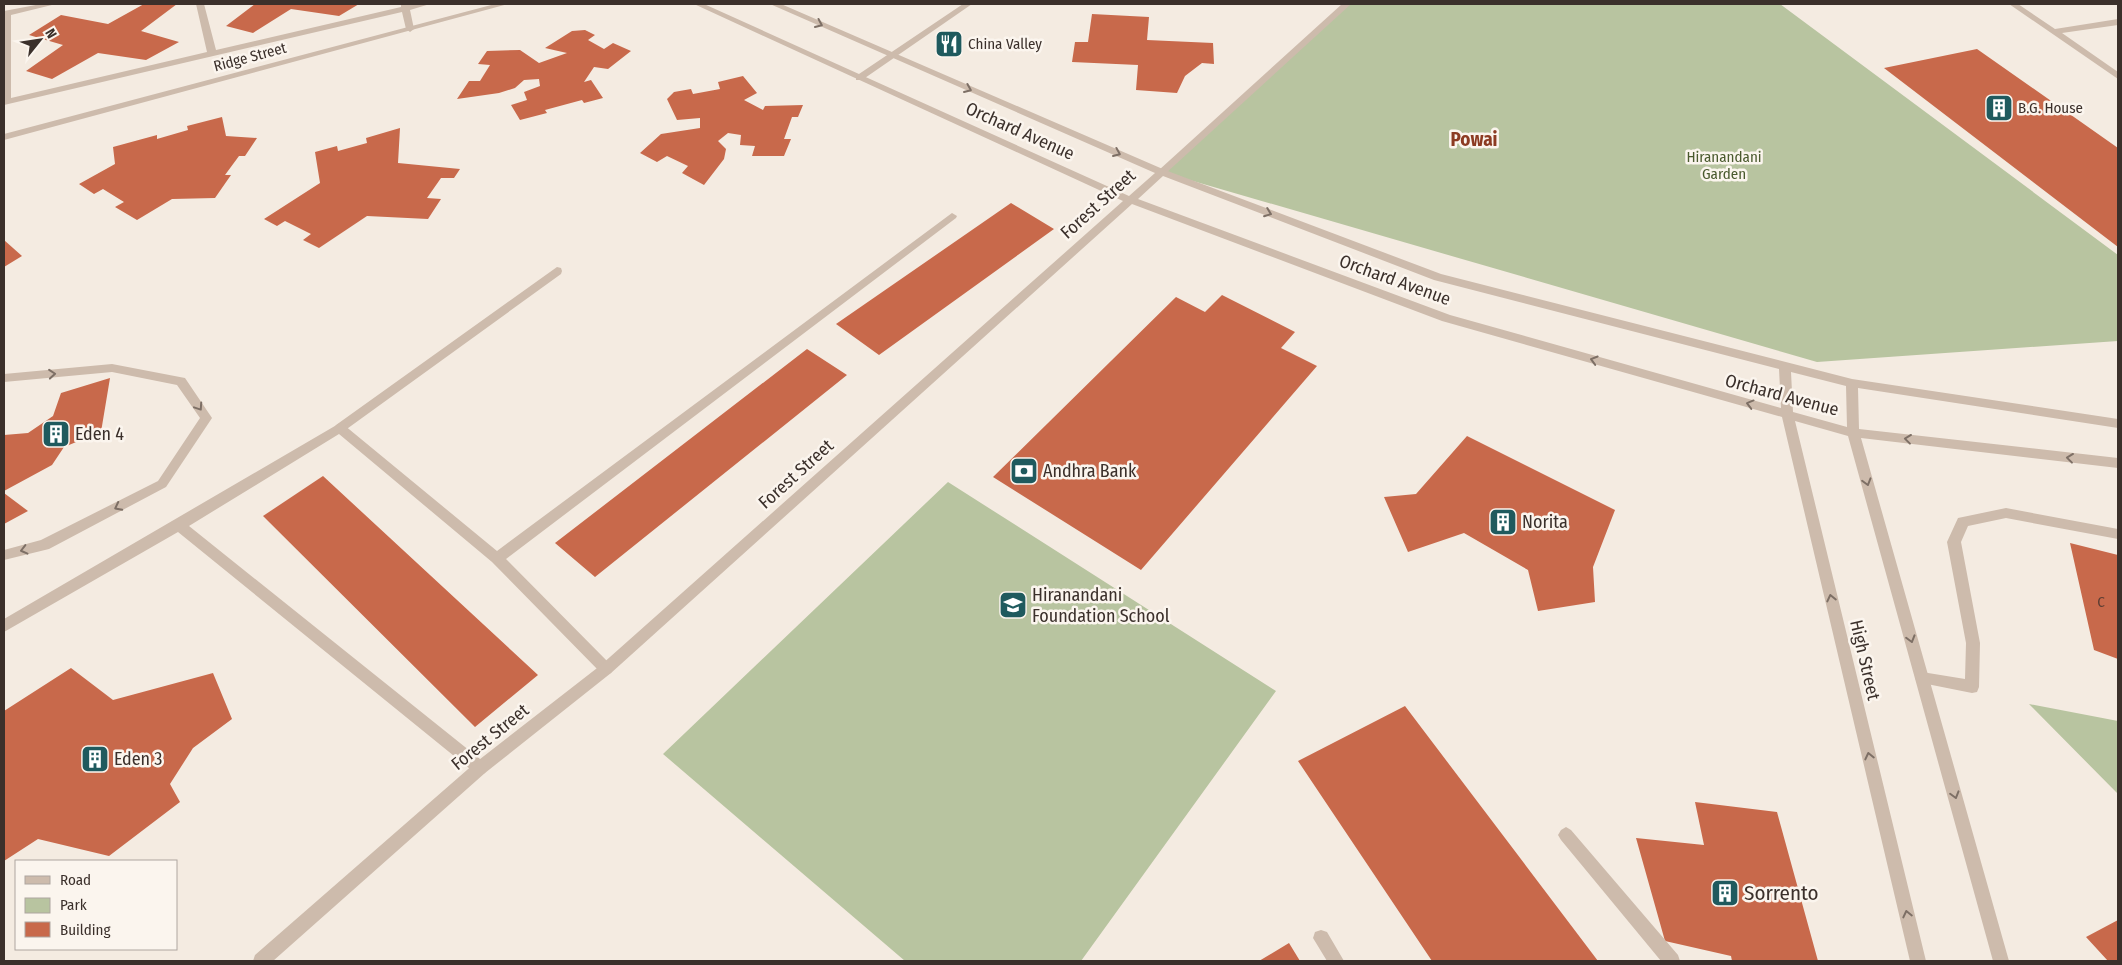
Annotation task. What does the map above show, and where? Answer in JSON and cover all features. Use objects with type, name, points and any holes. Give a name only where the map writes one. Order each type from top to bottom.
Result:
[{"type":"street","points":[[52,4],[5,14],[5,101],[212,54],[406,6],[426,4]]},
{"type":"street","points":[[200,4],[212,54]]},
{"type":"street","name":"Ridge Street","points":[[4,137],[504,4]]},
{"type":"street","name":"Orchard Avenue","points":[[698,4],[1130,200],[1446,318],[1853,433],[2118,463]]},
{"type":"street","name":"Orchard Avenue","points":[[774,4],[1162,172],[1438,277],[1852,383],[2118,423]]},
{"type":"street","points":[[859,78],[968,4]]},
{"type":"street","name":"Forest Street","points":[[261,961],[480,768],[606,669],[1347,4]]},
{"type":"street","points":[[2013,4],[2118,76]]},
{"type":"street","points":[[406,6],[410,29]]},
{"type":"street","points":[[2054,32],[2118,22]]},
{"type":"street","points":[[497,558],[952,216]]},
{"type":"street","points":[[4,626],[179,525],[340,428],[557,270]]},
{"type":"street","name":"High Street","points":[[1785,366],[1787,414],[1918,961]]},
{"type":"street","points":[[4,378],[112,368],[181,381],[206,418],[162,484],[44,545],[4,555]]},
{"type":"street","points":[[1852,383],[1853,433],[2001,961]]},
{"type":"street","points":[[340,428],[497,558],[606,669]]},
{"type":"street","points":[[1922,678],[1972,687],[1973,643],[1954,542],[1963,522],[2006,513],[2118,534]]},
{"type":"street","points":[[179,525],[480,768]]},
{"type":"street","points":[[1566,835],[1672,961]]},
{"type":"street","points":[[1321,938],[1336,961]]},
{"type":"green space","name":"Hiranandani Garden","points":[[1347,4],[1780,4],[2118,255],[2118,341],[1817,362],[1162,172]]},
{"type":"green space","points":[[948,482],[1276,691],[1081,961],[905,961],[663,754]]},
{"type":"green space","points":[[2029,704],[2118,721],[2118,794]]},
{"type":"building","points":[[144,4],[177,4],[141,31],[179,42],[146,60],[98,53],[52,79],[26,71],[63,45],[29,35],[61,15],[108,24]]},
{"type":"building","points":[[255,4],[359,4],[339,16],[291,9],[253,33],[226,26]]},
{"type":"building","points":[[1092,14],[1149,17],[1147,40],[1213,43],[1214,64],[1202,63],[1185,76],[1177,93],[1136,90],[1138,65],[1072,62],[1075,42],[1088,42]]},
{"type":"building","points":[[585,30],[595,35],[588,40],[604,49],[613,43],[631,51],[608,69],[594,67],[584,82],[591,80],[603,98],[584,103],[582,100],[545,110],[547,113],[520,120],[511,105],[527,100],[524,92],[540,86],[539,79],[524,80],[515,88],[499,93],[457,99],[469,81],[480,81],[490,65],[478,64],[487,51],[520,50],[539,63],[567,53],[545,48],[572,31]]},
{"type":"building","name":"B.G. House","points":[[1977,49],[2118,148],[2118,247],[1884,68]]},
{"type":"building","points":[[743,76],[757,93],[744,100],[763,110],[765,106],[803,105],[798,117],[792,117],[784,139],[791,139],[784,156],[752,156],[755,146],[740,145],[741,135],[728,133],[718,141],[726,149],[724,159],[704,185],[682,173],[688,166],[667,156],[657,162],[640,153],[661,134],[700,128],[700,118],[677,120],[667,99],[674,92],[691,89],[693,94],[720,89],[718,82]]},
{"type":"building","points":[[222,117],[226,136],[257,138],[245,156],[239,156],[225,175],[231,175],[215,198],[172,199],[137,220],[115,207],[124,202],[103,189],[94,194],[79,184],[115,164],[113,147],[157,135],[157,139],[188,130],[187,126]]},
{"type":"building","points":[[400,128],[398,163],[460,169],[454,178],[441,178],[427,198],[441,199],[428,219],[367,216],[319,248],[303,240],[311,234],[285,221],[277,226],[264,219],[320,183],[315,152],[337,146],[338,151],[367,143],[366,138]]},
{"type":"building","points":[[1011,203],[1054,229],[879,355],[836,324]]},
{"type":"building","points":[[4,240],[22,256],[4,267]]},
{"type":"building","name":"Hiranandani Foundation School","points":[[1222,295],[1295,332],[1281,348],[1317,366],[1141,570],[993,477],[1176,297],[1205,312]]},
{"type":"building","points":[[807,349],[847,375],[595,577],[555,543]]},
{"type":"building","name":"Eden 4","points":[[110,378],[101,432],[64,447],[52,465],[4,491],[4,435],[28,433],[53,416],[61,393]]},
{"type":"building","name":"Norita","points":[[1467,436],[1615,510],[1593,567],[1595,602],[1538,611],[1528,570],[1464,533],[1408,552],[1384,497],[1416,494]]},
{"type":"building","points":[[323,476],[538,675],[475,727],[263,516]]},
{"type":"building","points":[[4,493],[28,511],[4,524]]},
{"type":"building","points":[[2070,543],[2118,555],[2118,659],[2094,650]]},
{"type":"building","name":"Eden 3","points":[[71,668],[113,700],[213,673],[232,719],[193,748],[170,784],[180,802],[109,856],[38,839],[4,861],[4,711]]},
{"type":"building","points":[[1405,706],[1598,961],[1432,961],[1298,761]]},
{"type":"building","name":"Sorrento","points":[[1695,802],[1777,812],[1818,961],[1732,961],[1731,956],[1665,941],[1636,838],[1704,845]]},
{"type":"building","points":[[2118,920],[2118,961],[2108,961],[2086,937]]},
{"type":"building","points":[[1289,943],[1300,961],[1259,961]]},
{"type":"place","name":"China Valley","points":[[949,44]]},
{"type":"place","name":"B.G. House","points":[[1999,108]]},
{"type":"place","name":"Eden 4","points":[[56,434]]},
{"type":"place","name":"Andhra Bank","points":[[1024,471]]},
{"type":"place","name":"Norita","points":[[1503,522]]},
{"type":"place","name":"Hiranandani Foundation School","points":[[1013,605]]},
{"type":"place","name":"Eden 3","points":[[95,759]]},
{"type":"place","name":"Sorrento","points":[[1725,893]]},
{"type":"district","name":"Powai","points":[[1474,139]]}]
